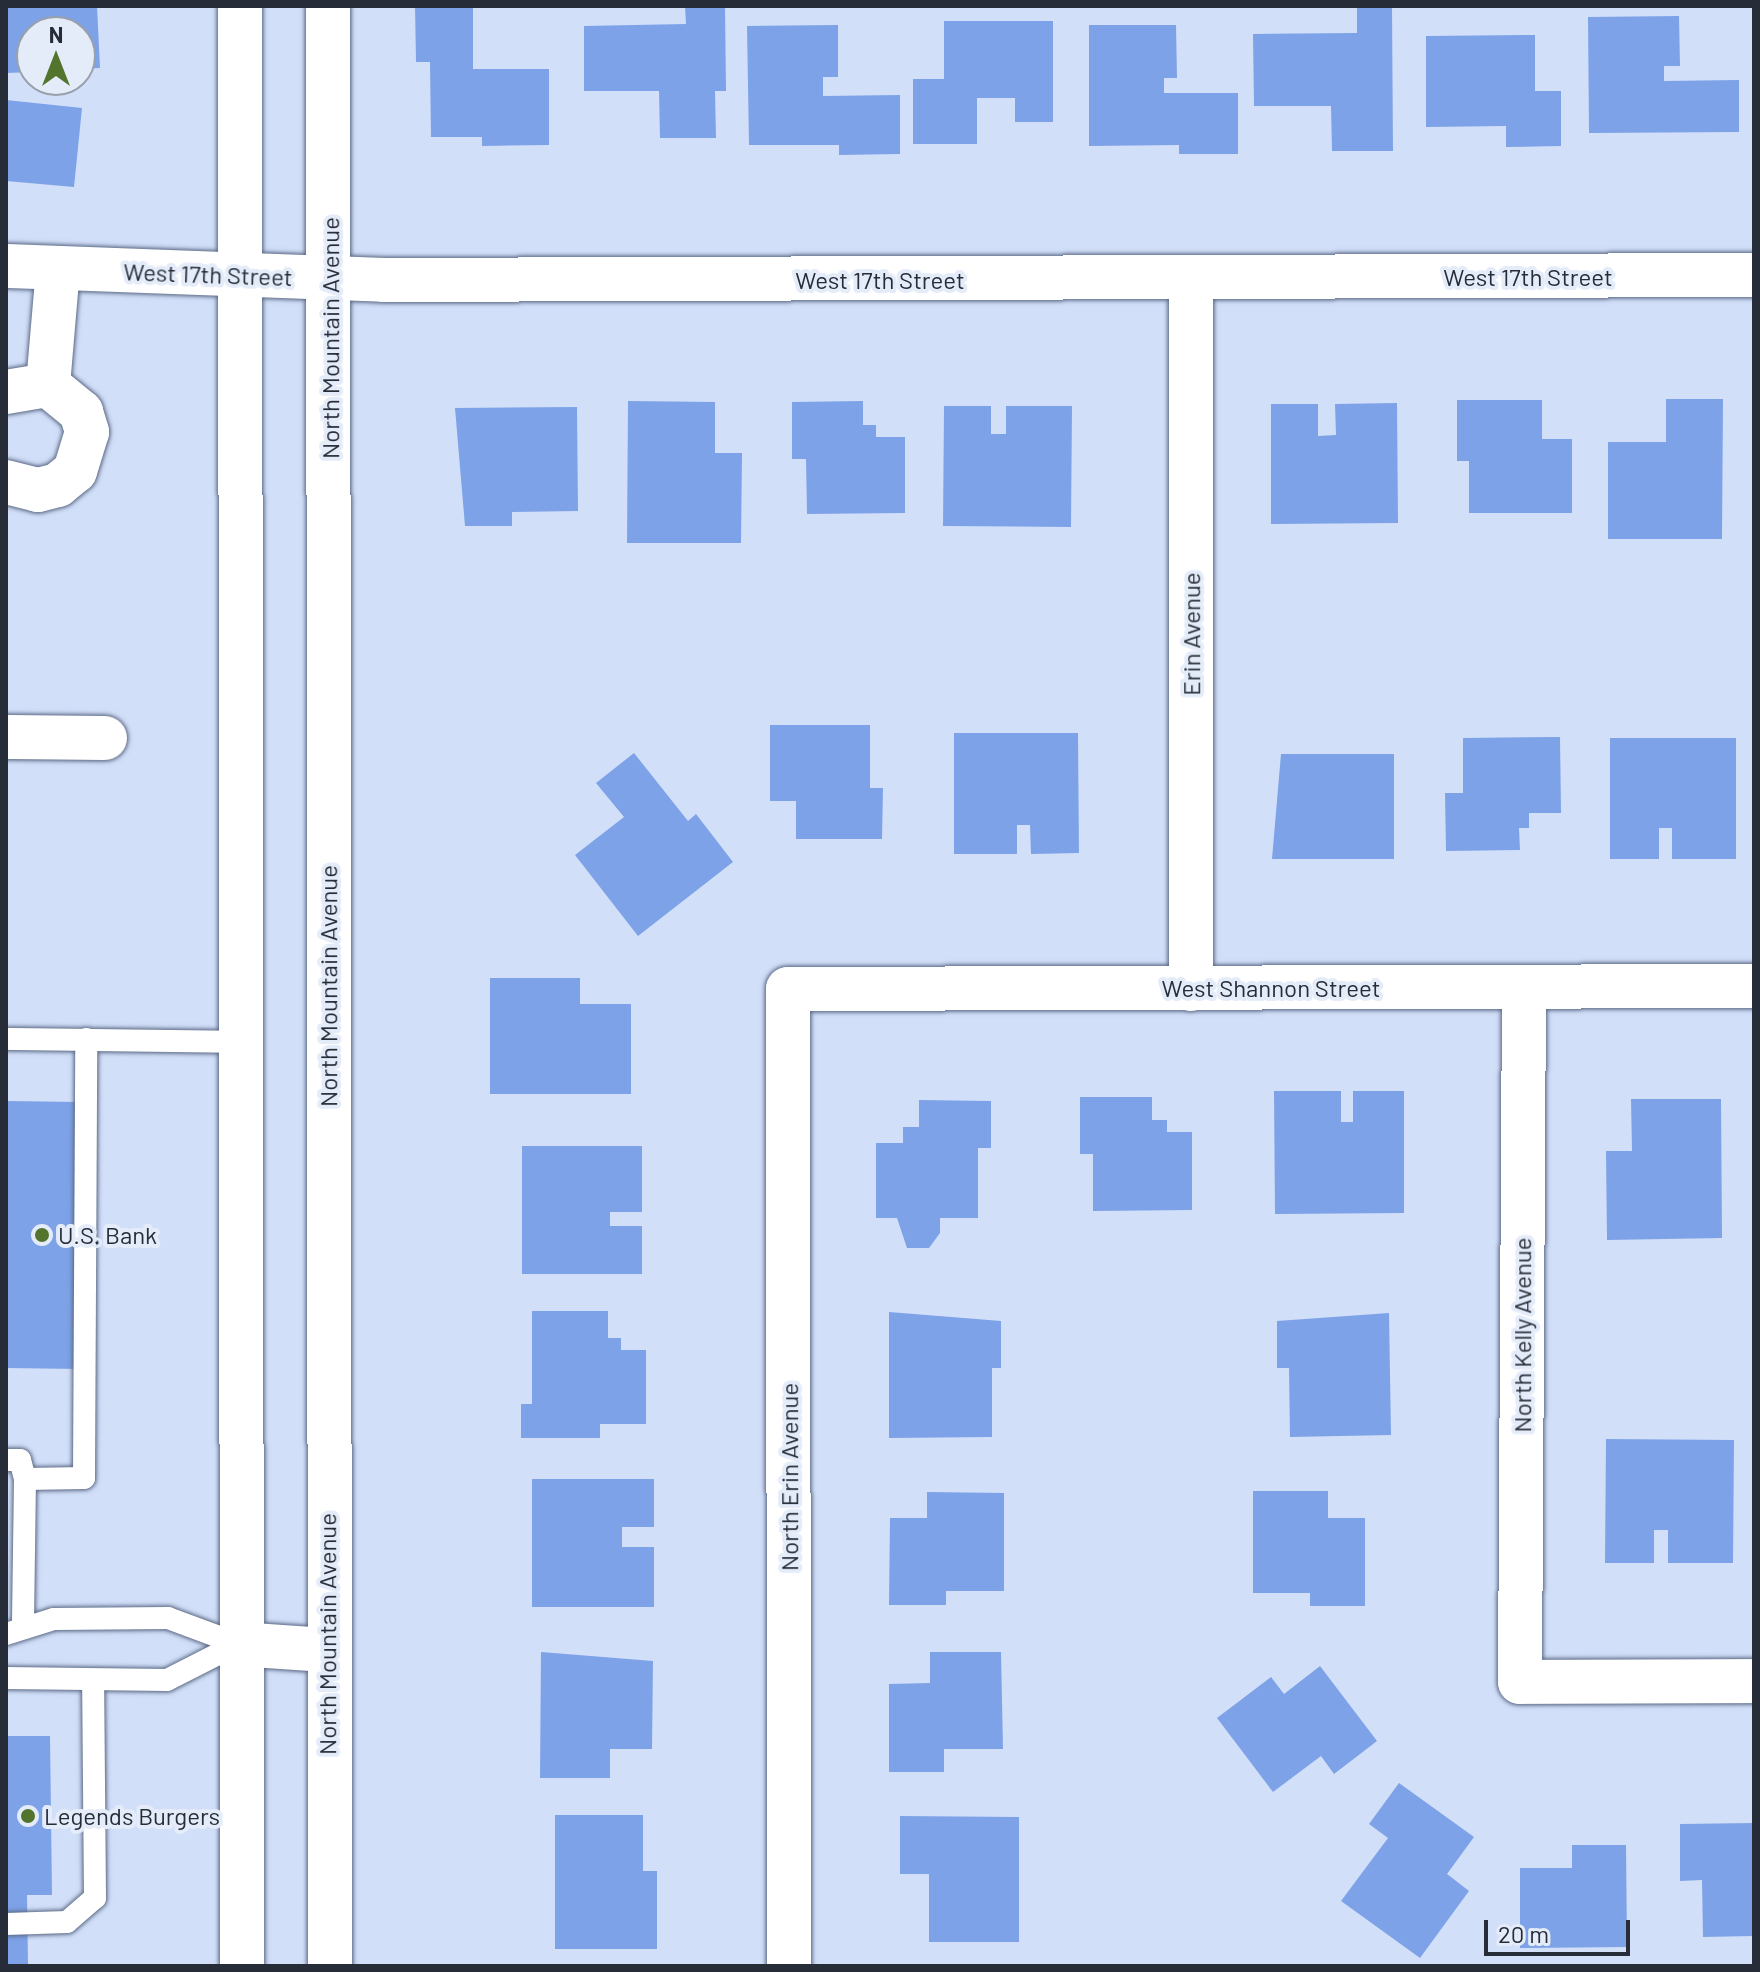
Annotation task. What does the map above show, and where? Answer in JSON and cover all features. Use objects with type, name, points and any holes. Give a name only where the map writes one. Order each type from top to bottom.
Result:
[{"type":"street","points":[[240,6],[238,1644],[242,1966]]},
{"type":"street","name":"North Mountain Avenue","points":[[328,6],[326,1650],[330,1966]]},
{"type":"street","name":"West 17th Street","points":[[6,266],[329,278],[1191,280],[1754,275]]},
{"type":"street","points":[[48,385],[58,268]]},
{"type":"street","name":"Erin Avenue","points":[[1191,280],[1191,989]]},
{"type":"street","points":[[6,392],[48,385],[81,412],[85,453],[58,485],[38,490],[6,482]]},
{"type":"street","points":[[6,737],[105,738]]},
{"type":"street","name":"West Shannon Street","points":[[788,989],[1754,986]]},
{"type":"street","name":"North Kelly Avenue","points":[[1524,987],[1520,1682],[1754,1681]]},
{"type":"street","name":"North Erin Avenue","points":[[788,989],[789,1966]]},
{"type":"street","points":[[238,1644],[326,1650]]},
{"type":"lane","points":[[6,1039],[239,1042]]},
{"type":"lane","points":[[25,1479],[84,1478],[86,1039]]},
{"type":"lane","points":[[6,1460],[20,1460],[25,1479],[15,1631],[54,1619],[168,1618],[238,1644]]},
{"type":"lane","points":[[6,1678],[167,1680],[238,1644]]},
{"type":"lane","points":[[6,1924],[67,1922],[95,1898],[93,1681]]},
{"type":"building","points":[[6,6],[97,6],[100,68],[96,68],[96,16],[16,16],[16,73],[6,73]]},
{"type":"building","points":[[415,6],[473,6],[473,69],[549,69],[549,145],[482,146],[482,137],[431,137],[430,62],[416,62]]},
{"type":"building","points":[[685,6],[725,6],[726,91],[715,91],[716,138],[660,138],[659,91],[584,91],[584,26],[686,24]]},
{"type":"building","points":[[1357,6],[1392,6],[1393,151],[1332,151],[1331,106],[1254,106],[1253,34],[1357,33]]},
{"type":"building","points":[[1679,16],[1680,66],[1664,66],[1664,81],[1739,80],[1739,132],[1589,133],[1588,17]]},
{"type":"building","points":[[944,21],[1053,21],[1053,122],[1015,122],[1015,98],[977,98],[977,144],[913,144],[913,79],[944,79]]},
{"type":"building","points":[[838,25],[838,77],[823,77],[823,96],[900,95],[900,154],[839,155],[839,145],[749,145],[747,26]]},
{"type":"building","points":[[1089,25],[1176,25],[1177,78],[1164,78],[1164,93],[1238,93],[1238,154],[1179,154],[1179,145],[1089,146]]},
{"type":"building","points":[[1535,35],[1535,91],[1561,91],[1561,146],[1506,147],[1506,126],[1426,127],[1426,36]]},
{"type":"building","points":[[6,100],[82,108],[74,187],[6,181]]},
{"type":"building","points":[[1666,399],[1723,399],[1722,539],[1608,539],[1608,442],[1666,442]]},
{"type":"building","points":[[1457,400],[1542,400],[1542,439],[1572,439],[1572,513],[1469,513],[1469,461],[1457,461]]},
{"type":"building","points":[[628,401],[715,402],[715,453],[742,453],[741,543],[627,543]]},
{"type":"building","points":[[863,401],[863,425],[876,425],[876,437],[905,437],[905,513],[807,514],[806,459],[792,459],[792,402]]},
{"type":"building","points":[[1397,403],[1398,523],[1271,524],[1271,404],[1318,404],[1318,436],[1336,435],[1335,404]]},
{"type":"building","points":[[944,406],[991,406],[991,434],[1006,434],[1006,406],[1072,406],[1071,527],[943,526]]},
{"type":"building","points":[[577,407],[578,511],[512,512],[512,526],[465,526],[455,408]]},
{"type":"building","points":[[770,725],[870,725],[870,788],[883,788],[882,839],[796,839],[796,801],[770,801]]},
{"type":"building","points":[[954,733],[1078,733],[1079,853],[1031,854],[1030,825],[1017,825],[1017,854],[954,854]]},
{"type":"building","points":[[1560,737],[1561,813],[1529,813],[1529,828],[1519,828],[1520,850],[1446,851],[1445,793],[1463,793],[1463,738]]},
{"type":"building","points":[[1610,738],[1736,738],[1736,859],[1672,859],[1672,828],[1659,828],[1659,859],[1610,859]]},
{"type":"building","points":[[634,753],[688,821],[696,814],[733,862],[638,936],[575,855],[624,817],[596,783]]},
{"type":"building","points":[[1281,754],[1394,754],[1394,859],[1272,859]]},
{"type":"building","points":[[490,978],[580,978],[580,1004],[631,1004],[631,1094],[490,1094]]},
{"type":"building","points":[[1274,1091],[1341,1091],[1341,1122],[1353,1122],[1353,1091],[1404,1091],[1404,1213],[1275,1214]]},
{"type":"building","points":[[1080,1097],[1152,1097],[1152,1120],[1167,1120],[1167,1132],[1192,1132],[1192,1210],[1093,1211],[1093,1154],[1080,1154]]},
{"type":"building","points":[[1631,1099],[1721,1099],[1722,1238],[1607,1240],[1606,1151],[1632,1151]]},
{"type":"building","points":[[919,1100],[991,1101],[991,1148],[978,1148],[978,1218],[940,1218],[940,1233],[929,1248],[907,1248],[897,1218],[876,1218],[876,1143],[903,1143],[903,1127],[919,1127]]},
{"type":"building","name":"U.S. Bank","points":[[6,1101],[79,1102],[79,1369],[6,1368]]},
{"type":"building","points":[[522,1146],[642,1146],[642,1212],[610,1212],[610,1226],[642,1226],[642,1274],[522,1274]]},
{"type":"building","points":[[532,1311],[608,1311],[608,1338],[621,1338],[621,1350],[646,1350],[646,1424],[600,1424],[600,1438],[521,1438],[521,1404],[532,1404]]},
{"type":"building","points":[[889,1312],[1001,1321],[1001,1368],[992,1368],[992,1437],[889,1438]]},
{"type":"building","points":[[1389,1313],[1391,1435],[1290,1437],[1289,1368],[1277,1368],[1277,1321]]},
{"type":"building","points":[[1606,1439],[1734,1440],[1733,1563],[1668,1563],[1668,1530],[1654,1530],[1654,1563],[1605,1563]]},
{"type":"building","points":[[532,1479],[654,1479],[654,1527],[622,1527],[622,1547],[654,1547],[654,1607],[532,1607]]},
{"type":"building","points":[[1253,1491],[1328,1491],[1328,1518],[1365,1518],[1365,1606],[1310,1606],[1310,1593],[1253,1593]]},
{"type":"building","points":[[927,1492],[1004,1493],[1004,1591],[946,1591],[946,1605],[889,1605],[890,1518],[927,1518]]},
{"type":"building","points":[[541,1652],[653,1661],[652,1749],[610,1749],[610,1778],[540,1778]]},
{"type":"building","points":[[930,1652],[1001,1652],[1003,1749],[944,1749],[944,1772],[889,1772],[889,1684],[930,1683]]},
{"type":"building","points":[[1320,1666],[1377,1741],[1334,1774],[1321,1756],[1273,1792],[1217,1718],[1271,1677],[1284,1694]]},
{"type":"building","name":"Legends Burgers","points":[[6,1736],[50,1736],[52,1895],[27,1895],[28,1966],[6,1966]]},
{"type":"building","points":[[1399,1783],[1474,1837],[1447,1874],[1469,1891],[1420,1958],[1341,1901],[1388,1838],[1369,1824]]},
{"type":"building","points":[[555,1815],[643,1815],[643,1871],[657,1871],[657,1949],[555,1949]]},
{"type":"building","points":[[900,1816],[1019,1817],[1019,1942],[929,1942],[929,1874],[900,1874]]},
{"type":"building","points":[[1754,1823],[1754,1936],[1703,1937],[1702,1880],[1680,1881],[1680,1824]]},
{"type":"building","points":[[1572,1845],[1626,1845],[1627,1947],[1520,1948],[1520,1868],[1572,1868]]},
{"type":"place","name":"U.S. Bank","points":[[42,1235]]},
{"type":"place","name":"Legends Burgers","points":[[28,1816]]}]
